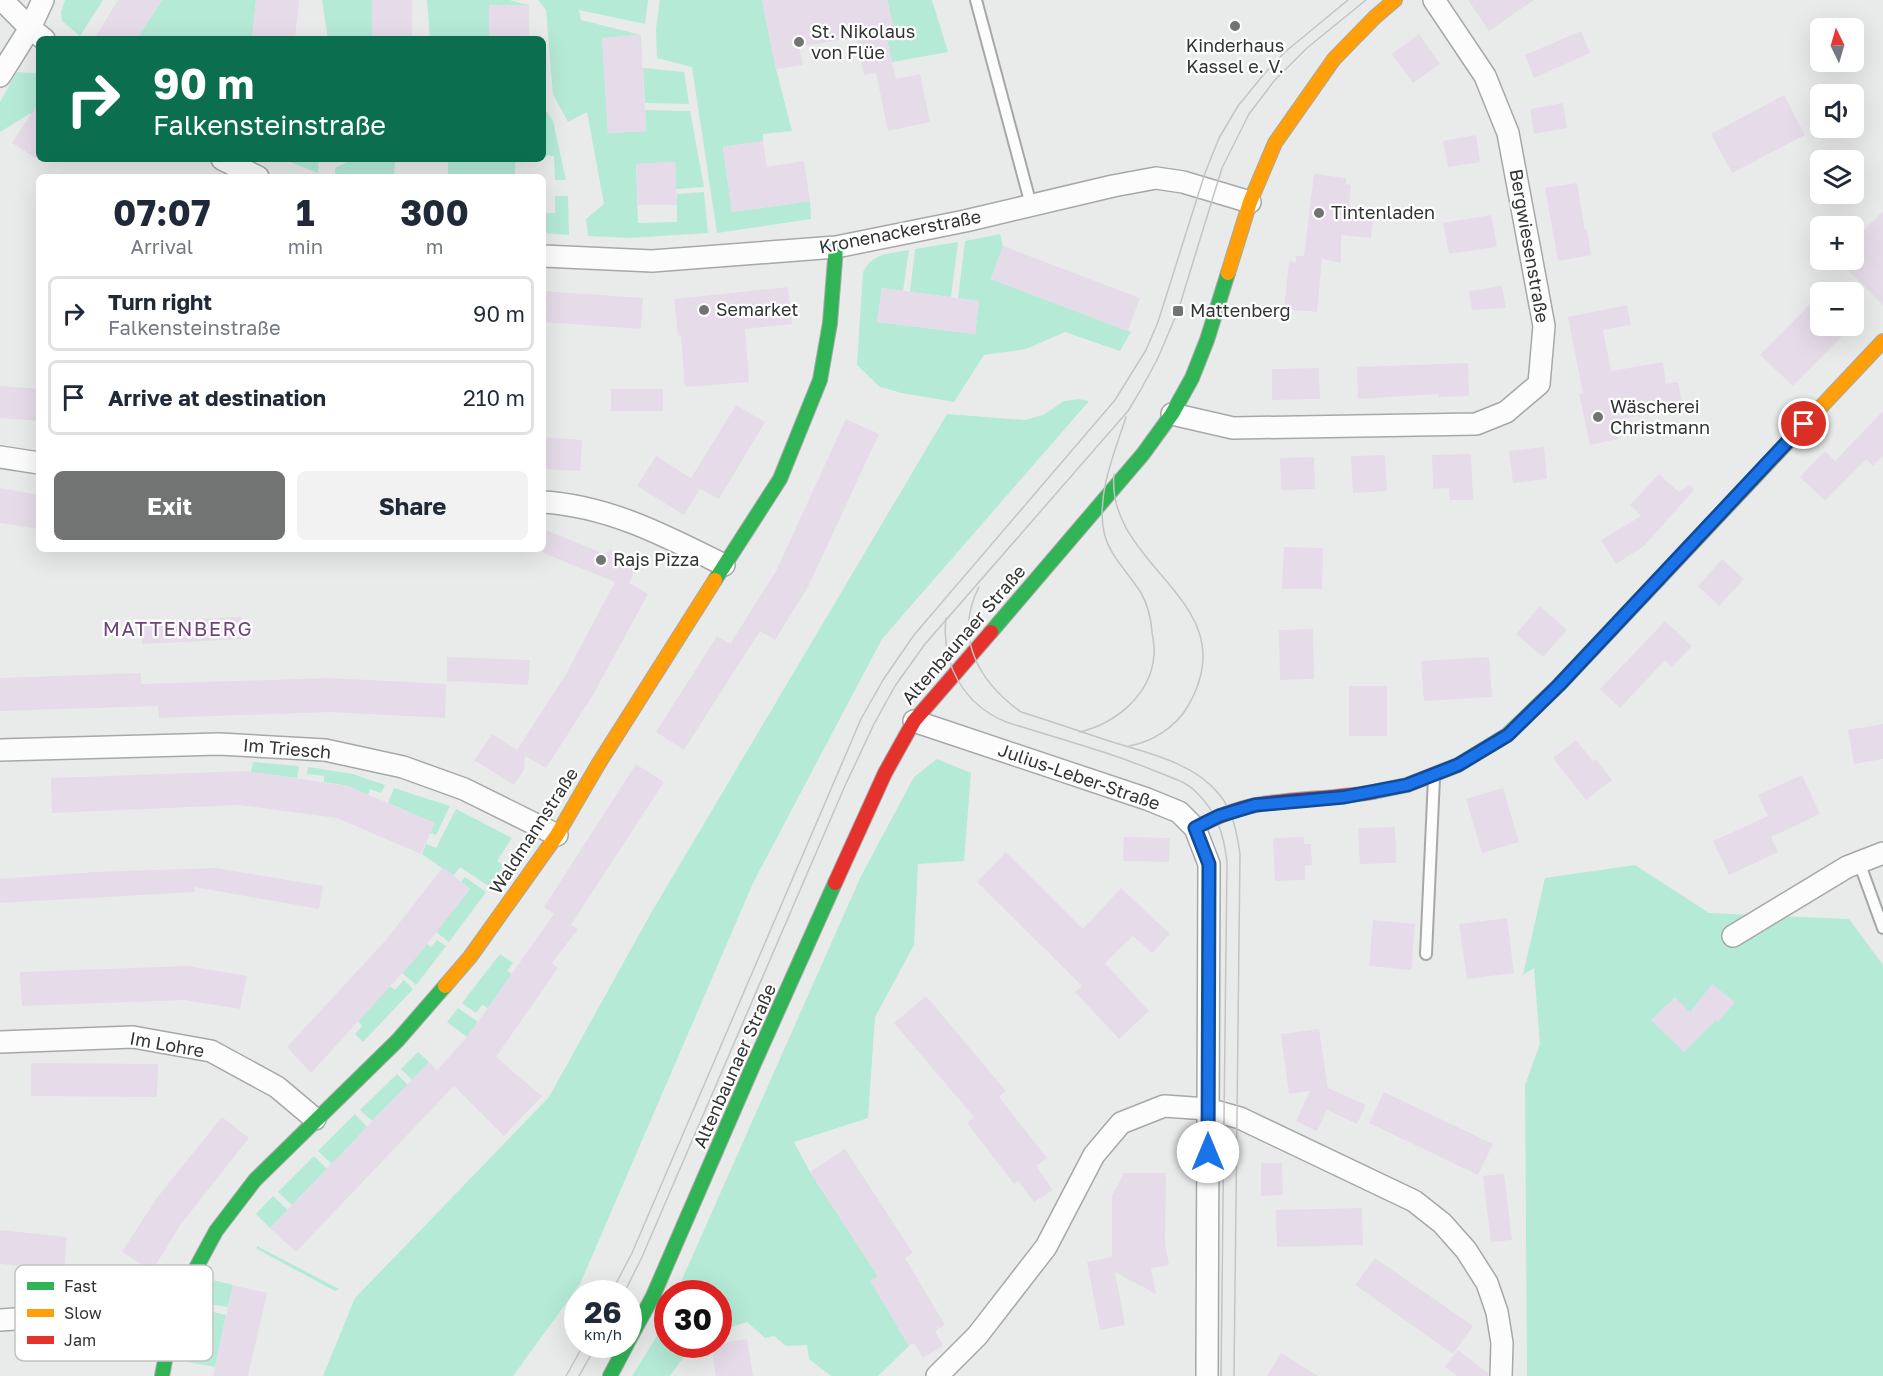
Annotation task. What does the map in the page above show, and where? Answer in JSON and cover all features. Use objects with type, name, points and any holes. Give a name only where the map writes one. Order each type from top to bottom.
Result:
[{"type":"street","points":[[2,0],[37,33]]},
{"type":"street","points":[[0,76],[37,33],[44,0]]},
{"type":"street","name":"Altenbaunaer Straße","points":[[642,1317],[885,773],[914,721],[1143,454],[1172,414],[1192,378],[1207,340],[1250,202],[1275,143],[1334,59],[1395,0]]},
{"type":"street","name":"Bergwiesenstraße","points":[[1172,414],[1233,428],[1476,424],[1506,412],[1539,384],[1544,326],[1508,133],[1485,76],[1434,0]]},
{"type":"street","points":[[228,162],[252,174]]},
{"type":"street","name":"Kronenackerstraße","points":[[546,256],[652,261],[836,247],[1156,178],[1183,182],[1250,202]]},
{"type":"street","name":"Waldmannstraße","points":[[198,1265],[216,1231],[255,1180],[398,1040],[470,957],[557,835],[599,763],[780,479],[820,380],[830,323],[836,247]]},
{"type":"street","points":[[1195,828],[1219,816],[1255,805],[1344,797],[1407,785],[1458,765],[1508,735],[1559,685],[1883,341]]},
{"type":"street","points":[[0,457],[36,463]]},
{"type":"street","points":[[546,502],[570,504],[649,528],[724,565]]},
{"type":"street","name":"Julius-Leber-Straße","points":[[914,721],[1147,799],[1179,812],[1195,828],[1209,864],[1207,1376]]},
{"type":"street","name":"Im Triesch","points":[[0,750],[219,744],[325,750],[403,767],[465,789],[557,835]]},
{"type":"street","points":[[1733,936],[1846,867],[1883,853]]},
{"type":"street","name":"Im Lohre","points":[[0,1042],[133,1037],[211,1051],[277,1087],[315,1119]]},
{"type":"street","points":[[937,1376],[983,1329],[1046,1247],[1094,1155],[1121,1123],[1164,1106],[1208,1108],[1240,1118],[1414,1201],[1442,1223],[1466,1250],[1487,1282],[1497,1312],[1502,1343],[1502,1376]]},
{"type":"street","points":[[0,1320],[15,1320]]},
{"type":"street","name":"Altenbaunaer Straße","points":[[610,1376],[620,1358]]},
{"type":"street","name":"Waldmannstraße","points":[[162,1376],[165,1361]]},
{"type":"lane","points":[[976,0],[1031,205]]},
{"type":"lane","points":[[1426,954],[1434,775]]},
{"type":"lane","points":[[1859,862],[1883,928]]},
{"type":"green space","points":[[65,0],[103,0],[80,36],[62,21],[61,12]]},
{"type":"green space","points":[[162,0],[256,0],[252,36],[139,36]]},
{"type":"green space","points":[[322,0],[372,0],[372,36],[328,36]]},
{"type":"green space","points":[[427,0],[509,0],[529,5],[489,5],[489,36],[430,36]]},
{"type":"green space","points":[[538,0],[648,0],[645,24],[579,10],[581,20],[641,35],[602,38],[608,133],[646,131],[645,110],[690,111],[704,187],[676,189],[675,162],[636,164],[638,223],[677,222],[677,194],[704,192],[708,233],[629,238],[588,236],[586,219],[604,204],[587,112],[568,122],[553,94],[546,10]]},
{"type":"green space","points":[[660,0],[762,0],[792,131],[763,134],[763,141],[723,147],[732,212],[810,201],[811,219],[717,233],[692,67],[657,58],[656,29]]},
{"type":"green space","points":[[887,0],[932,0],[948,52],[892,62],[884,27],[893,25]]},
{"type":"green space","points":[[643,68],[684,72],[689,104],[645,103]]},
{"type":"green space","points":[[17,72],[36,74],[36,115],[29,114],[0,132],[0,102]]},
{"type":"green space","points":[[546,110],[553,121],[566,180],[555,180],[554,156],[546,155]]},
{"type":"green space","points":[[290,162],[319,162],[318,173]]},
{"type":"green space","points":[[348,162],[395,162],[394,174],[335,174],[335,168]]},
{"type":"green space","points":[[448,162],[515,162],[515,174],[448,174]]},
{"type":"green space","points":[[555,196],[568,196],[569,235],[546,233],[546,213],[555,213]]},
{"type":"green space","points":[[1000,234],[1003,246],[991,279],[1131,332],[1120,351],[1065,332],[1026,349],[984,355],[954,402],[880,387],[857,365],[863,272],[867,265],[882,255],[909,250],[903,291],[882,288],[877,322],[975,334],[979,301],[958,298],[965,241]]},
{"type":"green space","points":[[958,242],[951,297],[910,292],[915,249]]},
{"type":"green space","points":[[1079,399],[1089,401],[882,639],[754,881],[582,1280],[564,1280],[564,1306],[513,1376],[323,1376],[355,1298],[549,1097],[651,913],[947,414],[1025,420],[1043,415],[1064,401]]},
{"type":"green space","points":[[937,759],[971,773],[964,861],[918,864],[914,945],[875,1017],[868,1118],[794,1142],[810,1172],[878,1276],[871,1281],[909,1346],[878,1376],[831,1376],[809,1359],[807,1345],[786,1346],[774,1336],[765,1338],[747,1322],[732,1327],[732,1280],[682,1280],[861,876],[914,777]]},
{"type":"green space","points":[[253,762],[299,766],[297,778],[251,772]]},
{"type":"green space","points":[[308,767],[353,774],[385,785],[381,793],[370,789],[368,795],[348,786],[324,782],[324,776],[307,774]]},
{"type":"green space","points":[[394,788],[450,806],[436,835],[430,833],[434,823],[388,803]]},
{"type":"green space","points":[[456,809],[512,838],[497,861],[504,865],[490,887],[460,867],[453,876],[422,854],[426,844],[436,848]]},
{"type":"green space","points":[[1635,865],[1709,913],[1849,919],[1883,965],[1883,1376],[1527,1376],[1525,1085],[1540,1044],[1534,968],[1523,975],[1545,878]]},
{"type":"green space","points":[[465,877],[486,892],[449,942],[436,932],[470,889],[461,882]]},
{"type":"green space","points":[[437,940],[446,946],[416,985],[402,973],[427,944],[431,947]]},
{"type":"green space","points":[[500,954],[513,963],[507,971],[512,974],[488,1008],[482,1005],[476,1013],[462,1003]]},
{"type":"green space","points":[[404,980],[413,989],[363,1042],[355,1034],[362,1026],[358,1021],[390,986],[395,990]]},
{"type":"green space","points":[[458,1008],[478,1022],[467,1037],[447,1022]]},
{"type":"green space","points":[[418,1052],[429,1062],[412,1080],[401,1069]]},
{"type":"green space","points":[[397,1074],[408,1085],[372,1121],[360,1110]]},
{"type":"green space","points":[[355,1114],[367,1127],[332,1164],[318,1151]]},
{"type":"green space","points":[[314,1156],[327,1169],[292,1205],[278,1192]]},
{"type":"green space","points":[[273,1196],[288,1210],[270,1228],[256,1214]]},
{"type":"green space","points":[[257,1246],[339,1289],[335,1291],[257,1249]]},
{"type":"green space","points":[[213,1280],[233,1285],[228,1307],[213,1305]]},
{"type":"green space","points":[[213,1312],[226,1315],[215,1367],[188,1362],[213,1361]]},
{"type":"green space","points":[[654,1341],[654,1358],[683,1358],[670,1376],[632,1376]]},
{"type":"building","points":[[118,0],[162,0],[139,36],[96,36]]},
{"type":"building","points":[[256,0],[299,0],[295,36],[252,36]]},
{"type":"building","points":[[372,0],[412,0],[412,36],[372,36]]},
{"type":"building","name":"St. Nikolaus von Flüe","points":[[762,0],[887,0],[893,26],[884,27],[896,79],[920,74],[930,122],[888,131],[876,73],[864,75],[856,37],[799,47],[803,65],[776,69]]},
{"type":"building","points":[[1468,0],[1534,0],[1489,31]]},
{"type":"building","points":[[489,5],[529,5],[529,36],[489,36]]},
{"type":"building","points":[[1581,31],[1590,53],[1534,78],[1525,55]]},
{"type":"building","points":[[1419,34],[1440,64],[1413,83],[1392,54]]},
{"type":"building","points":[[641,35],[646,131],[608,133],[602,38]]},
{"type":"building","points":[[1784,95],[1805,135],[1732,173],[1711,134]]},
{"type":"building","points":[[1563,103],[1567,128],[1534,134],[1530,109]]},
{"type":"building","points":[[36,107],[36,158],[12,143]]},
{"type":"building","points":[[1476,135],[1480,162],[1448,167],[1443,141]]},
{"type":"building","points":[[763,141],[767,167],[804,161],[810,201],[732,212],[723,147]]},
{"type":"building","points":[[675,162],[677,205],[638,205],[636,164]]},
{"type":"building","points":[[1314,174],[1346,178],[1346,184],[1351,185],[1349,206],[1374,209],[1371,238],[1341,235],[1341,263],[1322,259],[1317,312],[1284,309],[1289,261],[1296,262],[1296,256],[1304,256]]},
{"type":"building","points":[[1577,183],[1591,255],[1558,261],[1545,188]]},
{"type":"building","points":[[1883,211],[1883,305],[1864,286],[1864,282],[1860,282],[1848,270],[1864,270],[1864,230]]},
{"type":"building","points":[[1491,215],[1497,247],[1449,254],[1443,223]]},
{"type":"building","points":[[1003,246],[1140,298],[1128,331],[991,279]]},
{"type":"building","points":[[1502,286],[1506,308],[1472,310],[1469,291]]},
{"type":"building","points":[[788,287],[792,324],[745,329],[749,382],[685,387],[681,335],[678,336],[674,299]]},
{"type":"building","points":[[882,288],[979,301],[975,334],[877,322]]},
{"type":"building","points":[[546,291],[643,298],[641,329],[546,322]]},
{"type":"building","points":[[1810,304],[1810,336],[1842,336],[1793,386],[1760,355]]},
{"type":"building","points":[[1627,305],[1631,325],[1603,330],[1611,371],[1663,362],[1666,384],[1678,382],[1683,408],[1614,420],[1618,439],[1590,445],[1579,394],[1583,393],[1568,317]]},
{"type":"building","points":[[1468,363],[1469,396],[1439,397],[1439,394],[1358,399],[1357,367]]},
{"type":"building","points":[[1319,368],[1320,399],[1272,400],[1272,369]]},
{"type":"building","points":[[0,386],[36,389],[36,421],[0,418]]},
{"type":"building","points":[[611,389],[663,389],[663,411],[611,411]]},
{"type":"building","points":[[736,405],[765,422],[719,499],[700,489],[684,515],[637,486],[656,456],[691,478]]},
{"type":"building","points":[[1883,411],[1883,456],[1873,466],[1866,459],[1825,501],[1800,477],[1825,451],[1835,461]]},
{"type":"building","points":[[846,419],[879,434],[808,587],[775,640],[760,631],[684,750],[656,732],[717,636],[730,644],[776,571]]},
{"type":"building","points":[[546,437],[582,440],[580,471],[546,469]]},
{"type":"building","points":[[1544,447],[1547,479],[1513,483],[1509,451]]},
{"type":"building","points":[[1471,454],[1473,500],[1450,500],[1449,488],[1433,489],[1432,455]]},
{"type":"building","points":[[1385,455],[1387,491],[1353,493],[1351,456]]},
{"type":"building","points":[[1314,457],[1315,489],[1281,490],[1280,458]]},
{"type":"building","points":[[1659,474],[1679,492],[1690,485],[1694,490],[1644,546],[1616,564],[1601,540],[1641,516],[1630,505]]},
{"type":"building","points":[[0,488],[36,494],[36,529],[0,523]]},
{"type":"building","points":[[546,530],[605,554],[610,549],[637,566],[629,583],[648,594],[593,695],[546,768],[525,756],[524,770],[514,785],[474,760],[492,734],[517,750],[566,674],[615,582],[543,553],[546,552]]},
{"type":"building","points":[[1284,547],[1323,548],[1322,589],[1282,589]]},
{"type":"building","points":[[1722,559],[1744,579],[1719,606],[1698,586]]},
{"type":"building","points":[[1540,606],[1567,630],[1543,657],[1516,634]]},
{"type":"building","points":[[241,617],[242,639],[142,644],[141,622]]},
{"type":"building","points":[[1665,621],[1692,646],[1672,667],[1665,660],[1620,708],[1600,689]]},
{"type":"building","points":[[1313,629],[1314,679],[1280,680],[1279,630]]},
{"type":"building","points":[[447,657],[530,660],[528,685],[447,681]]},
{"type":"building","points":[[1489,657],[1492,697],[1424,701],[1421,661]]},
{"type":"building","points":[[141,673],[141,684],[331,678],[446,684],[445,718],[331,712],[159,718],[158,706],[0,711],[0,678]]},
{"type":"building","points":[[1349,686],[1387,686],[1387,736],[1349,736]]},
{"type":"building","points":[[1883,724],[1883,759],[1854,764],[1848,730]]},
{"type":"building","points":[[1576,740],[1593,761],[1596,759],[1612,780],[1586,800],[1553,758]]},
{"type":"building","points":[[636,764],[664,782],[571,925],[578,929],[552,963],[558,968],[496,1057],[542,1096],[504,1136],[454,1086],[296,1252],[270,1228],[429,1062],[437,1070],[467,1037],[554,914],[544,907]]},
{"type":"building","points":[[245,771],[348,786],[435,823],[421,854],[337,818],[239,805],[52,813],[51,778]]},
{"type":"building","points":[[1802,775],[1820,814],[1771,837],[1778,852],[1729,875],[1713,841],[1768,816],[1758,795]]},
{"type":"building","points":[[1503,788],[1519,842],[1482,853],[1466,799]]},
{"type":"building","points":[[1395,827],[1396,863],[1360,864],[1358,828]]},
{"type":"building","points":[[1124,837],[1170,838],[1169,862],[1123,861]]},
{"type":"building","points":[[1304,837],[1304,844],[1311,844],[1312,865],[1305,866],[1305,880],[1275,881],[1273,838]]},
{"type":"building","points":[[1006,852],[1083,929],[1121,888],[1170,934],[1152,953],[1133,936],[1105,963],[1149,1011],[1119,1039],[1075,992],[1082,986],[977,882]]},
{"type":"building","points":[[443,867],[470,889],[416,958],[311,1073],[287,1047],[386,940]]},
{"type":"building","points":[[216,868],[323,886],[319,909],[194,887],[195,892],[0,903],[0,879],[94,872]]},
{"type":"building","points":[[1507,918],[1514,973],[1467,979],[1459,924]]},
{"type":"building","points":[[1373,920],[1415,924],[1411,970],[1369,966]]},
{"type":"building","points":[[188,966],[247,976],[240,1009],[185,1000],[22,1006],[20,972]]},
{"type":"building","points":[[1712,984],[1735,1002],[1718,1022],[1716,1020],[1684,1052],[1651,1020],[1675,997],[1690,1012]]},
{"type":"building","points":[[926,996],[1006,1091],[999,1097],[1047,1158],[1036,1166],[1053,1190],[1034,1202],[1018,1181],[1014,1184],[967,1123],[974,1117],[894,1023]]},
{"type":"building","points":[[1319,1029],[1328,1088],[1366,1105],[1357,1124],[1327,1110],[1317,1131],[1296,1121],[1310,1091],[1289,1094],[1281,1034]]},
{"type":"building","points":[[31,1063],[158,1064],[157,1097],[31,1096]]},
{"type":"building","points":[[1384,1092],[1493,1144],[1478,1175],[1369,1123]]},
{"type":"building","points":[[222,1117],[249,1138],[181,1224],[156,1265],[143,1265],[122,1252],[156,1199]]},
{"type":"building","points":[[845,1149],[913,1253],[905,1258],[945,1325],[935,1331],[943,1346],[923,1358],[914,1343],[909,1346],[870,1281],[878,1276],[810,1172]]},
{"type":"building","points":[[1261,1163],[1282,1163],[1283,1195],[1261,1196]]},
{"type":"building","points":[[1124,1173],[1166,1173],[1165,1243],[1169,1265],[1151,1268],[1156,1294],[1115,1272],[1125,1325],[1100,1330],[1087,1262],[1112,1257],[1112,1196]]},
{"type":"building","points":[[1504,1174],[1512,1240],[1491,1242],[1483,1176]]},
{"type":"building","points":[[1362,1208],[1363,1245],[1277,1247],[1276,1210]]},
{"type":"building","points":[[0,1230],[67,1237],[64,1265],[0,1264]]},
{"type":"building","points":[[1375,1258],[1473,1326],[1453,1354],[1355,1285]]},
{"type":"building","points":[[233,1285],[267,1293],[248,1376],[213,1376]]},
{"type":"building","points":[[747,1339],[753,1376],[716,1376],[713,1358],[732,1358],[732,1342]]},
{"type":"building","points":[[1458,1350],[1488,1373],[1488,1376],[1457,1376],[1445,1367]]},
{"type":"building","points":[[1281,1353],[1318,1376],[1267,1376]]},
{"type":"tram line","points":[[618,1280],[632,1253],[861,719],[883,680],[914,635],[1115,400],[1146,350],[1158,322],[1205,173],[1219,138],[1238,106],[1264,74],[1285,52],[1348,0]]},
{"type":"tram line","points":[[630,1280],[844,788],[895,686],[925,644],[1128,411],[1157,360],[1178,311],[1222,168],[1249,114],[1274,81],[1307,48],[1366,0]]},
{"type":"tram line","points":[[1080,732],[1106,722],[1139,695],[1146,683],[1154,655],[1151,622],[1146,602],[1110,549],[1102,518],[1108,473],[1126,417]]},
{"type":"tram line","points":[[1114,474],[1117,507],[1130,535],[1189,611],[1201,639],[1202,670],[1183,714],[1155,737],[1129,746]]},
{"type":"tram line","points":[[979,587],[972,605],[969,623],[970,641],[974,657],[982,672],[1006,700],[1021,712],[1183,766],[1208,783],[1219,794],[1234,822],[1240,854],[1234,1376]]},
{"type":"tram line","points":[[946,618],[945,635],[951,666],[958,680],[978,705],[1006,722],[1122,758],[1184,783],[1203,800],[1218,824],[1227,862],[1221,1376]]},
{"type":"tram line","points":[[566,1376],[576,1358]]},
{"type":"tram line","points":[[579,1376],[589,1358]]},
{"type":"traffic: fast","points":[[715,580],[780,479],[820,380],[830,323],[836,247]]},
{"type":"traffic: fast","points":[[991,632],[1143,454],[1172,414],[1192,378],[1207,340],[1228,273]]},
{"type":"traffic: fast","points":[[1373,792],[1407,785],[1458,765],[1507,735],[1559,685],[1658,580]]},
{"type":"traffic: fast","points":[[642,1316],[653,1296],[835,883]]},
{"type":"traffic: fast","points":[[198,1265],[216,1231],[255,1180],[398,1040],[445,986]]},
{"type":"traffic: fast","points":[[610,1376],[620,1358]]},
{"type":"traffic: fast","points":[[162,1376],[165,1361]]},
{"type":"traffic: slow","points":[[1228,273],[1250,202],[1275,143],[1334,59],[1395,0]]},
{"type":"traffic: slow","points":[[1658,580],[1883,341]]},
{"type":"traffic: slow","points":[[445,986],[470,957],[557,835],[599,763],[715,580]]},
{"type":"traffic: jam","points":[[835,883],[885,773],[914,721],[991,632]]},
{"type":"traffic: jam","points":[[1195,828],[1225,814],[1256,805],[1373,792]]},
{"type":"place","name":"Kinderhaus Kassel e. V.","points":[[1235,26]]},
{"type":"place","name":"St. Nikolaus von Flüe","points":[[799,42]]},
{"type":"place","name":"Tintenladen","points":[[1319,213]]},
{"type":"place","name":"Semarket","points":[[704,310]]},
{"type":"place","name":"Mattenberg","points":[[1178,311]]},
{"type":"place","name":"Wäscherei Christmann","points":[[1598,417]]},
{"type":"place","name":"Rajs Pizza","points":[[601,560]]},
{"type":"district","name":"MATTENBERG","points":[[178,629]]},
{"type":"route","points":[[1208,1152],[1209,864],[1195,828],[1219,816],[1255,805],[1344,797],[1407,785],[1458,765],[1508,735],[1559,685],[1804,424]]}]
